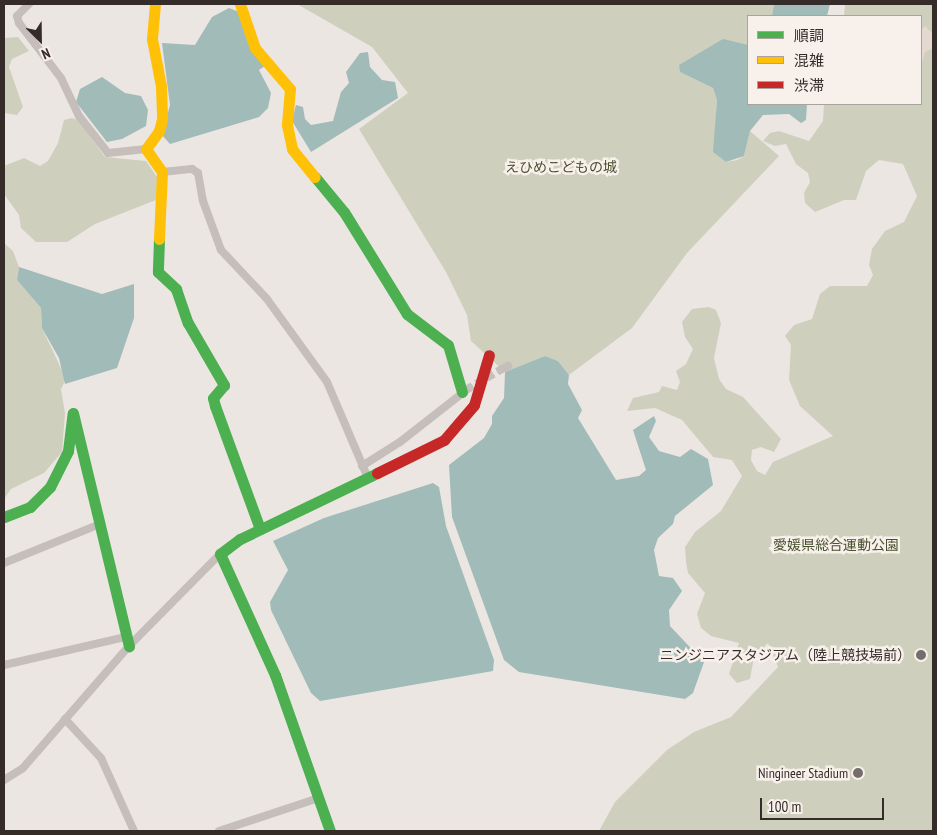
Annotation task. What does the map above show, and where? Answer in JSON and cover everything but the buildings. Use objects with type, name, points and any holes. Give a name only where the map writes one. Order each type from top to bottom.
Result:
[{"type":"street","points":[[29,4],[17,16],[19,23],[61,78],[76,112],[108,153],[146,149],[159,132],[163,104],[152,39],[156,4]]},
{"type":"street","points":[[240,4],[255,48],[290,89],[287,125],[292,149],[344,212],[407,314],[448,344],[464,391],[400,442],[362,466]]},
{"type":"street","points":[[146,149],[162,172],[158,272],[176,289],[188,323],[224,385],[214,398],[214,406],[260,529]]},
{"type":"street","points":[[162,172],[192,169],[198,173],[202,201],[221,250],[267,299],[327,382],[368,478]]},
{"type":"street","points":[[4,780],[23,768],[127,641],[220,554],[260,529],[422,454],[460,426],[474,405],[489,355]]},
{"type":"street","points":[[4,517],[30,507],[50,486],[68,451],[73,413],[127,641]]},
{"type":"street","points":[[4,563],[100,524]]},
{"type":"street","points":[[220,554],[275,675],[330,831]]},
{"type":"street","points":[[4,665],[127,641]]},
{"type":"street","points":[[65,719],[101,758],[134,831]]},
{"type":"street","points":[[219,831],[319,798]]},
{"type":"green space","name":"えひめこどもの城","points":[[297,4],[774,4],[772,15],[747,15],[747,45],[700,53],[680,72],[713,88],[717,100],[714,152],[726,162],[737,160],[744,156],[750,131],[779,156],[687,253],[632,328],[569,375],[558,361],[545,356],[505,372],[471,341],[467,315],[446,272],[359,129],[408,93],[372,47]]},
{"type":"green space","name":"愛媛県総合運動公園","points":[[845,4],[933,4],[933,831],[599,831],[615,802],[667,750],[694,732],[731,717],[778,667],[768,643],[754,657],[750,679],[737,683],[729,674],[739,643],[711,636],[701,628],[697,614],[705,593],[688,573],[685,547],[695,532],[721,511],[742,476],[732,460],[713,457],[682,420],[655,408],[627,411],[633,398],[659,392],[662,386],[677,390],[680,382],[676,371],[686,364],[693,349],[685,337],[682,322],[692,309],[709,307],[716,310],[721,323],[714,358],[719,379],[726,389],[743,397],[781,439],[774,452],[761,447],[752,450],[751,460],[757,471],[765,475],[773,462],[833,436],[800,406],[789,380],[791,345],[785,336],[794,325],[812,319],[820,294],[830,286],[867,286],[873,275],[869,265],[872,249],[885,231],[904,222],[917,196],[903,164],[879,160],[866,171],[856,200],[844,200],[815,212],[805,203],[804,193],[810,182],[808,173],[796,164],[786,144],[775,146],[763,141],[770,133],[779,131],[809,141],[823,121],[824,105],[922,105],[922,15],[844,15]]},
{"type":"green space","points":[[18,37],[29,51],[12,59],[9,67],[23,107],[17,115],[4,113],[4,38]]},
{"type":"green space","points":[[72,118],[78,120],[105,157],[146,161],[157,177],[156,200],[95,224],[67,242],[36,242],[21,228],[19,215],[4,194],[4,166],[24,158],[40,166],[48,161],[58,143],[64,120]]},
{"type":"green space","points":[[4,243],[13,251],[19,267],[17,280],[41,308],[42,328],[66,379],[61,389],[65,413],[62,452],[44,473],[11,489],[4,499]]},
{"type":"shaded area","points":[[925,26],[933,34],[933,48],[925,52],[922,62],[922,30]]},
{"type":"water","points":[[774,4],[830,4],[827,15],[772,15]]},
{"type":"water","points":[[229,8],[239,12],[265,66],[259,70],[271,93],[268,108],[259,117],[170,144],[162,135],[170,105],[162,43],[195,45],[212,17]]},
{"type":"water","points":[[723,39],[747,45],[747,105],[807,105],[806,120],[801,123],[789,114],[763,115],[750,131],[744,156],[726,162],[713,152],[717,100],[713,88],[680,72],[679,65]]},
{"type":"water","points":[[368,52],[370,67],[382,80],[395,82],[398,98],[311,152],[292,121],[296,105],[303,107],[305,119],[311,125],[333,121],[341,92],[349,83],[346,72],[360,53]]},
{"type":"water","points":[[102,77],[125,93],[141,96],[148,110],[146,126],[122,139],[107,142],[76,102],[80,89]]},
{"type":"water","points":[[19,267],[102,294],[134,284],[134,318],[117,368],[65,384],[59,358],[42,328],[41,308],[17,280]]},
{"type":"water","points":[[545,356],[558,361],[569,375],[568,384],[582,410],[578,418],[616,480],[639,476],[646,470],[633,430],[654,416],[656,421],[649,437],[659,451],[680,457],[691,449],[708,459],[713,485],[675,516],[673,524],[658,538],[654,550],[659,576],[673,578],[682,591],[669,610],[670,626],[704,662],[693,693],[685,699],[519,672],[504,660],[452,517],[449,465],[484,438],[492,424],[492,416],[504,398],[505,372]]},
{"type":"water","points":[[433,483],[439,487],[446,526],[494,660],[493,671],[320,701],[311,693],[271,610],[270,602],[288,570],[273,541],[324,518]]},
{"type":"tunnel","points":[[466,390],[502,369]]},
{"type":"traffic: fast","points":[[315,177],[344,212],[407,314],[448,345],[462,392]]},
{"type":"traffic: fast","points":[[159,239],[158,272],[176,289],[188,323],[224,385],[213,398],[260,529]]},
{"type":"traffic: fast","points":[[4,517],[30,507],[50,487],[68,451],[73,413],[129,646]]},
{"type":"traffic: fast","points":[[330,831],[275,675],[220,554],[240,539],[377,473]]},
{"type":"traffic: slow","points":[[155,4],[152,39],[161,86],[162,119],[159,131],[146,149],[162,172],[159,239]]},
{"type":"traffic: slow","points":[[240,4],[255,48],[290,89],[287,125],[292,149],[315,177]]},
{"type":"traffic: jam","points":[[377,473],[444,440],[474,405],[489,355]]},
{"type":"place","name":"ニンジニアスタジアム（陸上競技場前）","points":[[921,655]]},
{"type":"place","name":"Ningineer Stadium","points":[[858,773]]}]
